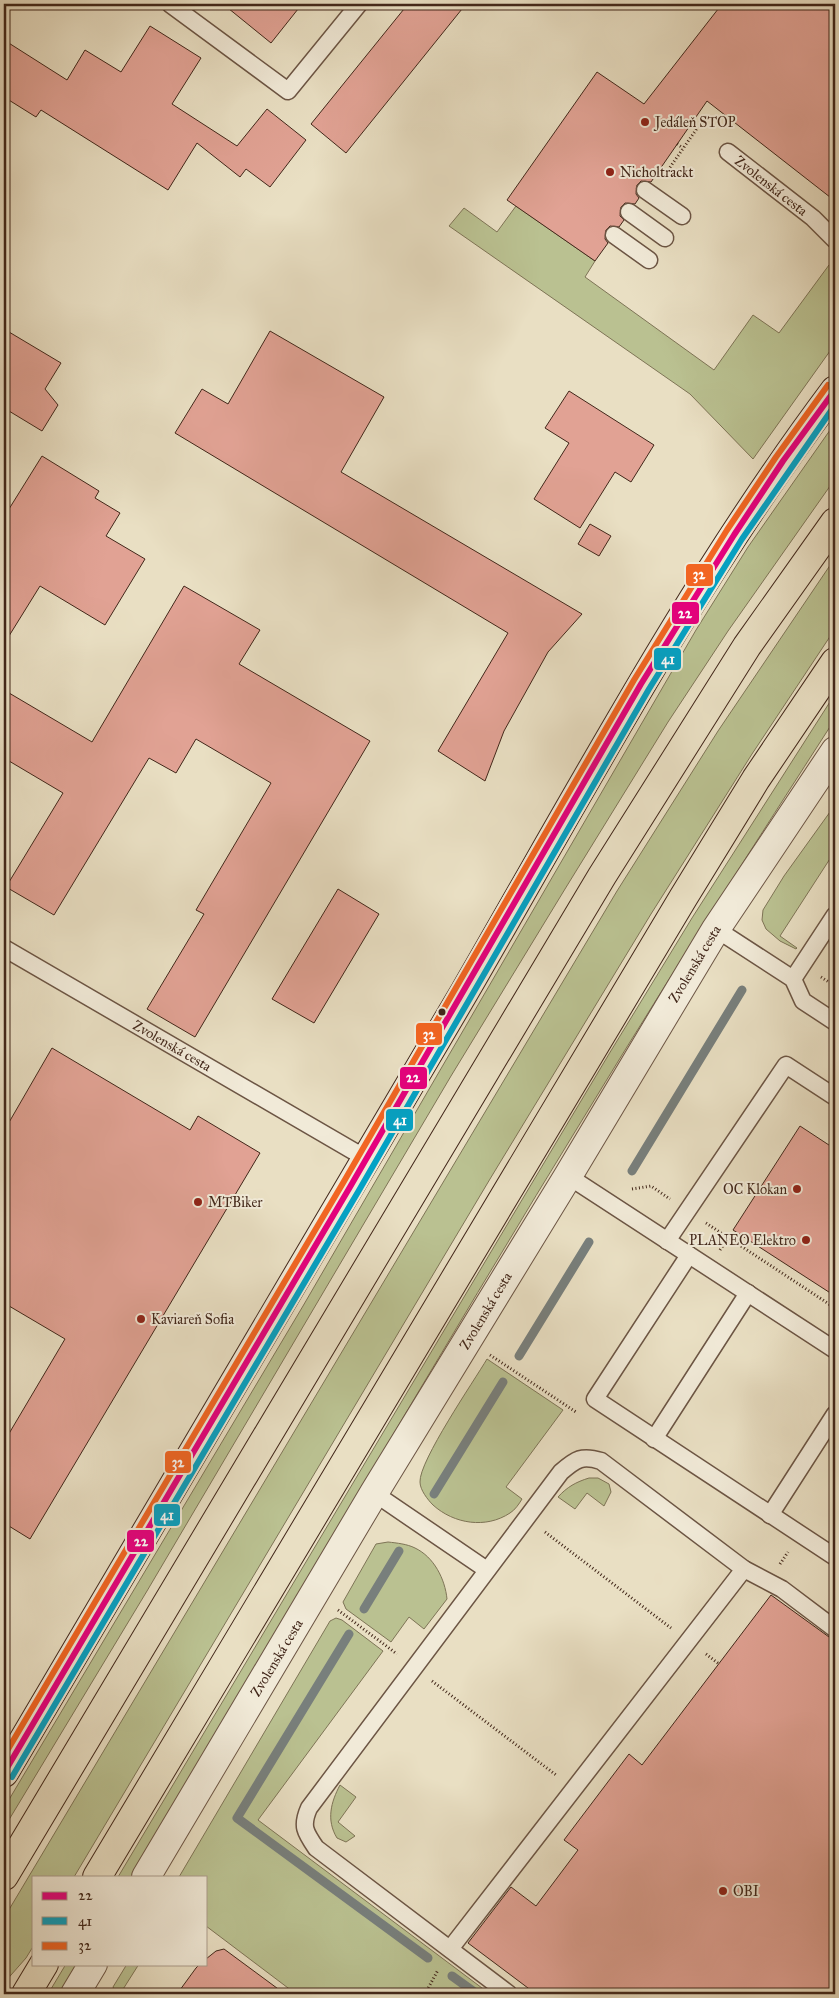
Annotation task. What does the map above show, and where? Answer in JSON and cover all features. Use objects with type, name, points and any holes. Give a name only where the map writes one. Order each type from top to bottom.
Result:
[{"type":"highway","points":[[4,1876],[602,876],[747,646],[835,522]]},
{"type":"highway","points":[[97,1876],[683,898],[756,779],[835,662]]},
{"type":"highway","points":[[26,1994],[43,1966]]},
{"type":"main road","points":[[4,1773],[367,1159],[692,601],[764,490],[835,390]]},
{"type":"main road","name":"Zvolenská cesta","points":[[147,1876],[374,1493],[568,1176],[716,929],[835,751]]},
{"type":"main road","points":[[75,1994],[92,1966]]},
{"type":"lane","points":[[170,4],[288,91],[360,4]]},
{"type":"lane","name":"Zvolenská cesta","points":[[728,152],[813,218],[835,240]]},
{"type":"lane","points":[[645,190],[682,216]]},
{"type":"lane","points":[[629,212],[665,238]]},
{"type":"lane","points":[[614,235],[649,260]]},
{"type":"lane","points":[[793,979],[835,915]]},
{"type":"lane","points":[[716,929],[793,979],[803,1001],[835,1022]]},
{"type":"lane","name":"Zvolenská cesta","points":[[4,948],[367,1159]]},
{"type":"lane","points":[[667,1241],[786,1065],[835,1097]]},
{"type":"lane","points":[[568,1176],[835,1350]]},
{"type":"lane","points":[[689,1255],[595,1399],[835,1557]]},
{"type":"lane","points":[[654,1439],[748,1293]]},
{"type":"lane","points":[[770,1515],[835,1414]]},
{"type":"lane","points":[[508,1994],[316,1848],[306,1834],[304,1820],[309,1808],[561,1472],[572,1462],[588,1456],[601,1461],[744,1569],[782,1589],[835,1629]]},
{"type":"lane","points":[[374,1493],[487,1570]]},
{"type":"lane","points":[[450,1950],[744,1569]]},
{"type":"path","points":[[677,144],[682,148]]},
{"type":"path","points":[[815,972],[835,986]]},
{"type":"path","points":[[632,1189],[651,1186],[835,1308]]},
{"type":"path","points":[[526,1518],[674,1630]]},
{"type":"path","points":[[332,1605],[558,1776]]},
{"type":"path","points":[[699,1649],[719,1664]]},
{"type":"path","points":[[424,1994],[450,1950]]},
{"type":"green space","points":[[516,206],[595,261],[585,277],[714,370],[753,315],[779,333],[829,265],[835,269],[835,344],[753,459],[690,394],[449,226],[464,208],[497,232]]},
{"type":"green space","points":[[835,423],[835,479],[728,631],[668,722],[565,889],[451,1076],[147,1591],[4,1828],[4,1808],[303,1306],[696,630],[748,547]]},
{"type":"green space","points":[[835,558],[835,629],[752,754],[651,914],[490,1179],[75,1876],[32,1876],[32,1948],[4,1983],[4,1918],[617,891],[718,731]]},
{"type":"green space","points":[[835,694],[835,719],[624,1051],[132,1876],[119,1876],[609,1054],[692,918]]},
{"type":"green space","points":[[835,805],[835,851],[780,936],[796,949],[780,941],[766,929],[762,920],[763,910],[784,876]]},
{"type":"green space","points":[[487,1359],[563,1410],[506,1487],[522,1499],[517,1507],[501,1518],[481,1523],[460,1520],[441,1511],[427,1498],[420,1482],[428,1457],[437,1440]]},
{"type":"green space","points":[[589,1478],[598,1478],[609,1484],[611,1492],[604,1506],[587,1493],[575,1509],[558,1497],[572,1485]]},
{"type":"green space","points":[[388,1542],[412,1547],[428,1557],[441,1576],[447,1599],[424,1629],[409,1617],[391,1642],[346,1609],[343,1602],[376,1544]]},
{"type":"green space","points":[[336,1618],[342,1620],[383,1651],[258,1820],[490,1994],[296,1994],[208,1928],[208,1876],[180,1876],[330,1621]]},
{"type":"green space","points":[[340,1785],[356,1797],[338,1822],[355,1836],[346,1842],[337,1838],[331,1818],[332,1804]]},
{"type":"green space","points":[[65,1966],[78,1966],[61,1994],[48,1994]]},
{"type":"green space","points":[[126,1966],[138,1966],[120,1994],[116,1994],[113,1987]]},
{"type":"building","points":[[223,4],[302,4],[271,43]]},
{"type":"building","points":[[408,4],[466,4],[346,153],[311,124]]},
{"type":"building","points":[[722,4],[835,4],[835,201],[707,101],[651,182],[641,181],[637,185],[636,194],[639,198],[635,204],[625,203],[621,207],[620,216],[624,220],[619,227],[610,226],[606,230],[605,239],[608,243],[595,261],[507,200],[597,72],[644,104]]},
{"type":"building","points":[[150,26],[201,58],[172,104],[237,146],[267,109],[306,140],[270,187],[246,169],[240,177],[197,143],[168,190],[41,110],[36,117],[4,97],[4,40],[67,80],[85,50],[121,72]]},
{"type":"building","points":[[4,329],[61,363],[45,389],[58,405],[42,431],[4,408]]},
{"type":"building","points":[[270,331],[384,397],[341,472],[582,614],[548,652],[504,731],[485,781],[438,751],[508,633],[175,433],[202,389],[228,404]]},
{"type":"building","points":[[569,391],[654,445],[631,482],[615,472],[580,528],[534,499],[569,443],[545,428]]},
{"type":"building","points":[[42,456],[99,491],[95,498],[120,513],[106,536],[145,559],[105,625],[40,586],[4,644],[4,517]]},
{"type":"building","points":[[590,524],[611,536],[599,556],[578,544]]},
{"type":"building","points":[[184,586],[260,630],[239,664],[370,741],[195,1037],[147,1009],[204,914],[196,910],[271,783],[196,739],[176,773],[149,758],[54,915],[6,887],[63,793],[4,758],[4,690],[92,742]]},
{"type":"building","points":[[338,889],[379,914],[314,1023],[272,999]]},
{"type":"building","points":[[52,1048],[190,1130],[198,1116],[260,1153],[30,1539],[4,1523],[4,1442],[65,1339],[4,1303],[4,1131]]},
{"type":"building","name":"OC Klokan","points":[[800,1126],[835,1149],[835,1296],[733,1230]]},
{"type":"building","points":[[771,1595],[829,1637],[835,1639],[835,1994],[536,1994],[468,1943],[511,1887],[536,1906],[578,1850],[564,1840],[629,1754],[642,1765]]},
{"type":"building","points":[[224,1949],[285,1994],[177,1994],[198,1966],[208,1966],[208,1957],[216,1951]]},
{"type":"waterway","points":[[632,1171],[742,990]]},
{"type":"waterway","points":[[519,1356],[589,1242]]},
{"type":"waterway","points":[[434,1494],[503,1382]]},
{"type":"waterway","points":[[364,1609],[399,1551]]},
{"type":"waterway","points":[[349,1634],[237,1818],[428,1958]]},
{"type":"waterway","points":[[452,1976],[477,1994]]},
{"type":"transit line","name":"32","points":[[4,1756],[343,1183],[634,680],[727,530],[776,457],[828,385]]},
{"type":"transit line","name":"22","points":[[4,1773],[350,1187],[641,684],[734,535],[783,461],[835,390]]},
{"type":"transit line","name":"41","points":[[12,1777],[358,1192],[649,689],[742,539],[835,405]]},
{"type":"place","name":"Jedáleň STOP","points":[[645,122]]},
{"type":"place","name":"Nicholtrackt","points":[[610,172]]},
{"type":"place","name":"OC Klokan","points":[[797,1189]]},
{"type":"place","name":"MTBiker","points":[[198,1202]]},
{"type":"place","name":"PLANEO Elektro","points":[[806,1240]]},
{"type":"place","name":"Kaviareň Sofia","points":[[141,1319]]},
{"type":"place","name":"OBI","points":[[723,1891]]}]
